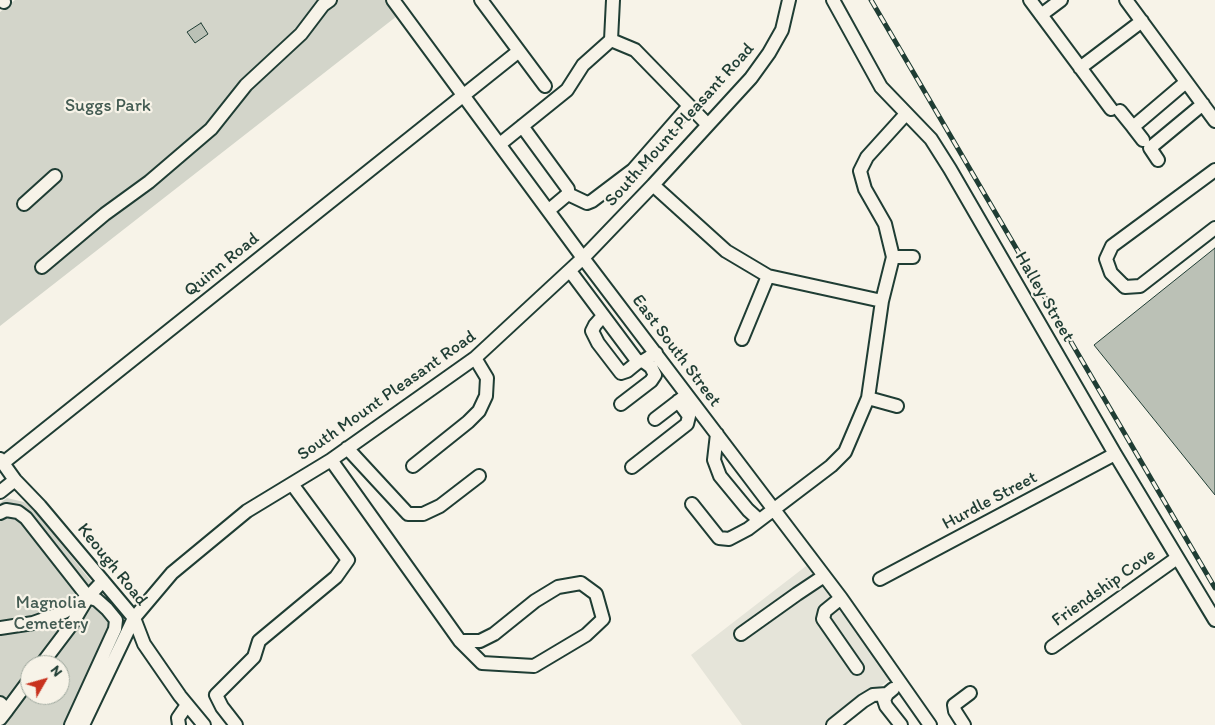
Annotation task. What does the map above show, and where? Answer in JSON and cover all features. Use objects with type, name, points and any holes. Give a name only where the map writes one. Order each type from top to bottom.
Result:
[{"type":"street","points":[[42,267],[211,129],[246,85],[301,34],[330,0]]},
{"type":"street","name":"East South Street","points":[[392,0],[583,258],[656,353],[682,398],[717,434],[774,508],[841,598],[930,725]]},
{"type":"street","points":[[481,0],[545,86]]},
{"type":"street","points":[[500,144],[567,90],[583,65],[611,40],[613,0]]},
{"type":"street","name":"South Mount Pleasant Road","points":[[83,725],[134,618],[172,573],[247,511],[331,460],[476,358],[570,271],[653,185],[751,78],[769,53],[782,30],[789,0]]},
{"type":"street","name":"Halley Street","points":[[833,0],[881,87],[930,139],[950,169],[1115,454],[1215,620]]},
{"type":"street","points":[[1030,0],[1080,68],[1143,140]]},
{"type":"street","points":[[1041,15],[1060,0]]},
{"type":"street","points":[[1126,0],[1186,82],[1210,111],[1150,148],[1158,160]]},
{"type":"street","points":[[1080,68],[1142,21]]},
{"type":"street","points":[[611,40],[635,50],[708,125]]},
{"type":"street","name":"Quinn Road","points":[[2,461],[519,51]]},
{"type":"street","points":[[1133,127],[1186,82]]},
{"type":"street","points":[[568,194],[587,203],[592,201],[633,170],[689,106]]},
{"type":"street","points":[[692,504],[719,538],[729,539],[748,529],[831,466],[845,452],[868,398],[882,301],[892,257],[884,224],[865,189],[860,171],[866,158],[905,114]]},
{"type":"street","points":[[522,126],[568,189],[568,194]]},
{"type":"street","points":[[1215,170],[1112,246],[1106,259],[1111,273],[1125,287],[1140,286],[1215,228]]},
{"type":"street","points":[[24,204],[55,176]]},
{"type":"street","points":[[653,185],[726,251],[768,276],[882,301]]},
{"type":"street","points":[[549,210],[568,194]]},
{"type":"street","points":[[892,257],[913,257]]},
{"type":"street","points":[[570,271],[603,316],[641,362],[651,367],[655,375],[651,381],[621,404]]},
{"type":"street","points":[[742,339],[768,276]]},
{"type":"street","points":[[603,316],[592,331],[598,343],[621,372],[627,371],[656,353]]},
{"type":"street","points":[[413,466],[479,411],[486,396],[487,378],[476,358]]},
{"type":"street","points":[[632,467],[687,424],[688,416],[682,398],[655,419]]},
{"type":"street","points":[[868,398],[897,406]]},
{"type":"street","points":[[717,434],[714,460],[720,476],[748,510],[759,520]]},
{"type":"street","points":[[347,448],[408,514],[423,514],[440,506],[479,476]]},
{"type":"street","name":"Hurdle Street","points":[[880,578],[1115,454]]},
{"type":"street","points":[[331,460],[460,641],[482,663],[534,666],[586,635],[603,619],[596,594],[581,582],[558,587],[535,601],[499,631],[487,638],[480,641],[460,641]]},
{"type":"street","name":"Keough Road","points":[[2,461],[15,480],[40,506],[134,618],[144,644],[187,705],[204,725]]},
{"type":"street","points":[[0,492],[15,480]]},
{"type":"street","points":[[236,725],[222,707],[216,695],[254,658],[259,641],[336,577],[348,560],[292,484]]},
{"type":"street","points":[[0,513],[6,510],[18,512],[26,518],[88,597],[97,600],[116,620],[115,629],[71,725]]},
{"type":"street","name":"Friendship Cove","points":[[1052,647],[1177,558]]},
{"type":"street","points":[[742,634],[824,576]]},
{"type":"street","points":[[48,655],[72,624],[88,597],[103,581]]},
{"type":"street","points":[[0,628],[39,621],[64,612],[88,597]]},
{"type":"street","points":[[841,598],[825,611],[823,619],[857,668]]},
{"type":"street","points":[[901,683],[887,694],[884,700],[886,706],[901,725]]},
{"type":"street","points":[[2,711],[20,690]]},
{"type":"street","points":[[964,725],[955,712],[954,705],[970,693]]},
{"type":"street","points":[[833,725],[863,700],[873,695],[887,694]]},
{"type":"street","points":[[178,725],[179,716],[187,705]]},
{"type":"shaded area","points":[[810,563],[892,678],[827,725],[742,725],[691,655]]},
{"type":"green space","name":"Suggs Park","points":[[15,0],[385,0],[397,16],[0,326],[0,12]]},
{"type":"green space","name":"Magnolia Cemetery","points":[[7,498],[24,502],[33,509],[120,617],[74,725],[0,725],[0,503]]},
{"type":"building","points":[[201,23],[208,34],[195,43],[187,32]]},
{"type":"building","points":[[1215,248],[1215,495],[1094,345]]},
{"type":"railway","points":[[871,0],[1215,588]]}]
